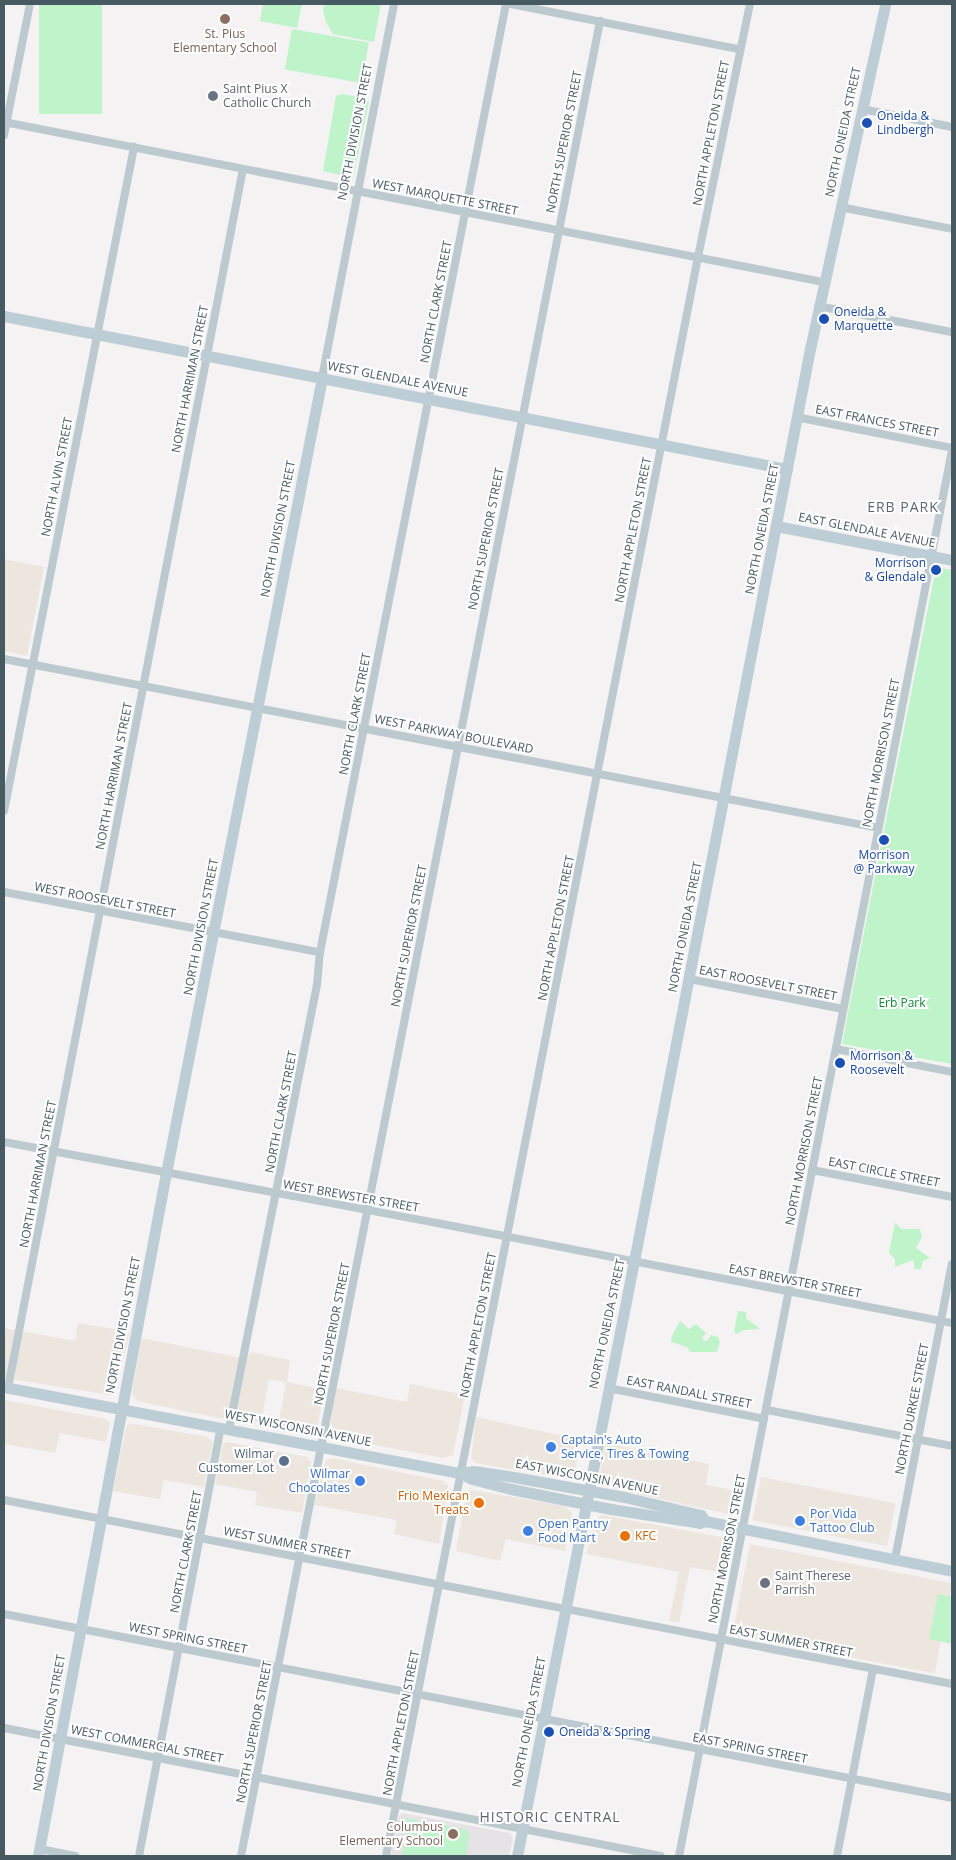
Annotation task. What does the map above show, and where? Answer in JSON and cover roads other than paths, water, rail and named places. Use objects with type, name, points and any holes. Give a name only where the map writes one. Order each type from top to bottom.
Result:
[{"type":"main road","name":"NORTH ONEIDA STREET","points":[[517,1856],[689,979],[796,416],[818,306],[885,4]]},
{"type":"main road","name":"WEST GLENDALE AVENUE","points":[[4,316],[787,469]]},
{"type":"main road","name":"NORTH DIVISION STREET","points":[[39,1853],[100,1518],[166,1173],[322,378]]},
{"type":"main road","name":"EAST GLENDALE AVENUE","points":[[776,526],[952,560]]},
{"type":"main road","name":"WEST WISCONSIN AVENUE","points":[[6,1387],[460,1473],[472,1479],[511,1489],[585,1504]]},
{"type":"main road","name":"EAST WISCONSIN AVENUE","points":[[460,1473],[474,1471],[588,1490],[693,1513],[701,1516],[705,1521]]},
{"type":"main road","name":"EAST WISCONSIN AVENUE","points":[[585,1504],[653,1517],[700,1523],[705,1521],[952,1571]]},
{"type":"street","points":[[4,136],[5,122],[30,4]]},
{"type":"street","name":"NORTH DIVISION STREET","points":[[322,378],[394,4]]},
{"type":"street","name":"NORTH CLARK STREET","points":[[139,1856],[200,1537],[276,1194],[317,986],[320,952],[506,4]]},
{"type":"street","points":[[511,4],[739,49]]},
{"type":"street","name":"NORTH APPLETON STREET","points":[[386,1856],[698,257],[739,49],[750,4]]},
{"type":"street","name":"NORTH SUPERIOR STREET","points":[[241,1856],[600,21]]},
{"type":"street","points":[[862,109],[952,127]]},
{"type":"street","name":"WEST MARQUETTE STREET","points":[[5,122],[824,282]]},
{"type":"street","name":"NORTH ALVIN STREET","points":[[4,810],[134,147]]},
{"type":"street","name":"NORTH HARRIMAN STREET","points":[[6,1387],[54,1152],[99,910],[243,169]]},
{"type":"street","points":[[840,207],[952,229]]},
{"type":"street","points":[[818,306],[952,332]]},
{"type":"street","name":"EAST FRANCES STREET","points":[[796,416],[952,449]]},
{"type":"street","name":"NORTH MORRISON STREET","points":[[679,1856],[952,449]]},
{"type":"street","name":"WEST PARKWAY BOULEVARD","points":[[4,659],[878,828]]},
{"type":"street","name":"WEST ROOSEVELT STREET","points":[[4,892],[320,952]]},
{"type":"street","name":"EAST ROOSEVELT STREET","points":[[689,979],[843,1008]]},
{"type":"street","points":[[836,1050],[952,1072]]},
{"type":"street","name":"WEST BREWSTER STREET","points":[[4,1142],[634,1261]]},
{"type":"street","name":"EAST CIRCLE STREET","points":[[812,1170],[952,1197]]},
{"type":"street","name":"EAST BREWSTER STREET","points":[[634,1261],[952,1323]]},
{"type":"street","name":"NORTH DURKEE STREET","points":[[894,1559],[952,1264]]},
{"type":"street","name":"EAST RANDALL STREET","points":[[608,1388],[764,1419]]},
{"type":"street","name":"EAST RANDALL STREET","points":[[766,1410],[952,1446]]},
{"type":"street","name":"WEST SUMMER STREET","points":[[4,1500],[566,1608]]},
{"type":"street","name":"EAST SUMMER STREET","points":[[566,1608],[952,1684]]},
{"type":"street","name":"WEST SPRING STREET","points":[[4,1614],[544,1718]]},
{"type":"street","points":[[837,1856],[874,1669]]},
{"type":"street","name":"EAST SPRING STREET","points":[[544,1718],[852,1780],[952,1798]]},
{"type":"street","name":"WEST COMMERCIAL STREET","points":[[4,1728],[662,1856]]},
{"type":"street","points":[[39,1853],[75,1856]]},
{"type":"place","name":"St. Pius Elementary School","points":[[225,19]]},
{"type":"place","name":"Saint Pius X Catholic Church","points":[[213,96]]},
{"type":"place","name":"Oneida & Lindbergh","points":[[867,123]]},
{"type":"place","name":"Oneida & Marquette","points":[[824,319]]},
{"type":"place","name":"Morrison & Glendale","points":[[936,570]]},
{"type":"place","name":"Morrison @ Parkway","points":[[884,840]]},
{"type":"place","name":"Morrison & Roosevelt","points":[[840,1063]]},
{"type":"place","name":"Captain's Auto Service, Tires & Towing","points":[[551,1447]]},
{"type":"place","name":"Wilmar Customer Lot","points":[[284,1461]]},
{"type":"place","name":"Wilmar Chocolates","points":[[360,1481]]},
{"type":"place","name":"Frio Mexican Treats","points":[[479,1503]]},
{"type":"place","name":"Por Vida Tattoo Club","points":[[800,1521]]},
{"type":"place","name":"Open Pantry Food Mart","points":[[528,1531]]},
{"type":"place","name":"KFC","points":[[625,1536]]},
{"type":"place","name":"Saint Therese Parrish","points":[[765,1583]]},
{"type":"place","name":"Oneida & Spring","points":[[549,1732]]},
{"type":"place","name":"Columbus Elementary School","points":[[453,1834]]},
{"type":"district","name":"ERB PARK","points":[[903,507]]},
{"type":"district","name":"HISTORIC CENTRAL","points":[[550,1817]]},
{"type":"park label","name":"Erb Park","points":[[902,1003]]}]
